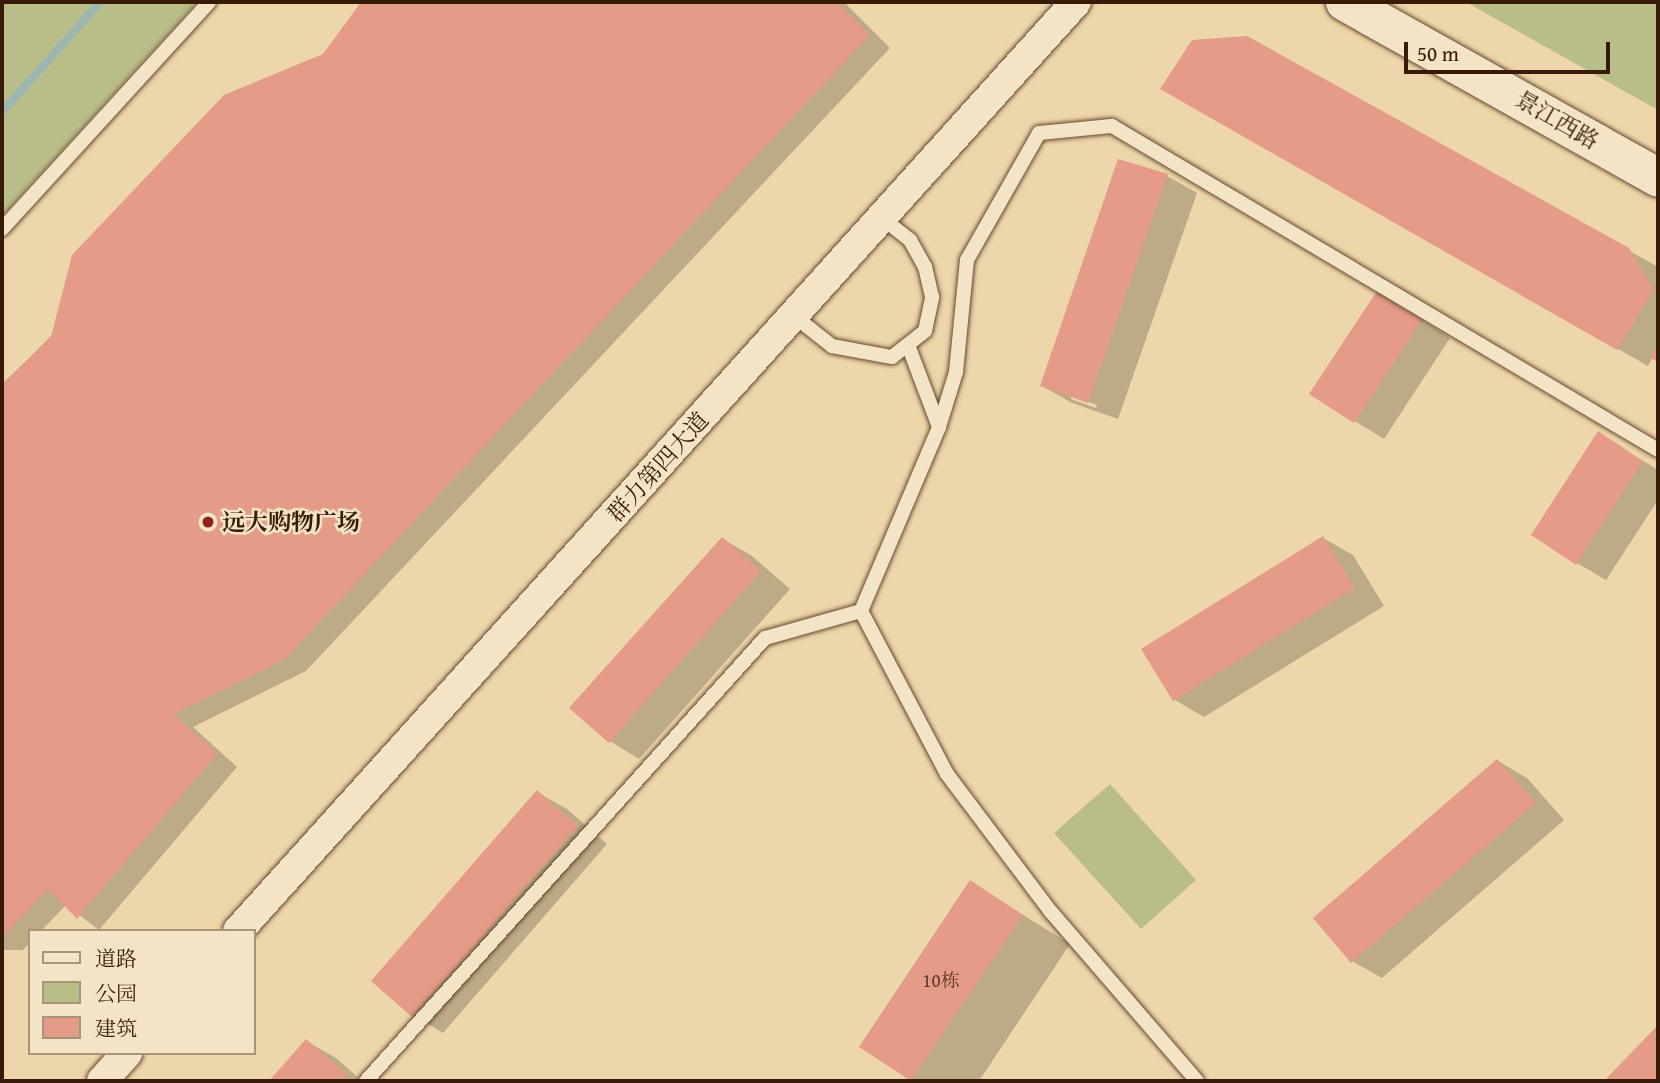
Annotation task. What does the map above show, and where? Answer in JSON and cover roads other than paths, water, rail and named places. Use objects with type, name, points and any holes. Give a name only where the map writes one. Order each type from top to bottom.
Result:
[{"type":"main road","name":"景江西路","points":[[1345,2],[1658,178]]},
{"type":"street","name":"群力第四大道","points":[[240,929],[1076,2]]},
{"type":"street","points":[[102,1081],[125,1055]]},
{"type":"lane","points":[[2,229],[209,2]]},
{"type":"lane","points":[[861,611],[939,427],[956,372],[967,260],[1039,133],[1112,126],[1658,450]]},
{"type":"lane","points":[[794,316],[832,346],[855,353],[892,357],[925,331],[932,297],[925,267],[910,240],[883,218]]},
{"type":"lane","points":[[908,345],[939,427]]},
{"type":"lane","points":[[366,1081],[765,638],[861,611]]},
{"type":"lane","points":[[861,611],[947,774],[1051,912],[1197,1081]]},
{"type":"waterway","points":[[2,112],[100,2]]},
{"type":"place","name":"远大购物广场","points":[[208,522]]}]
